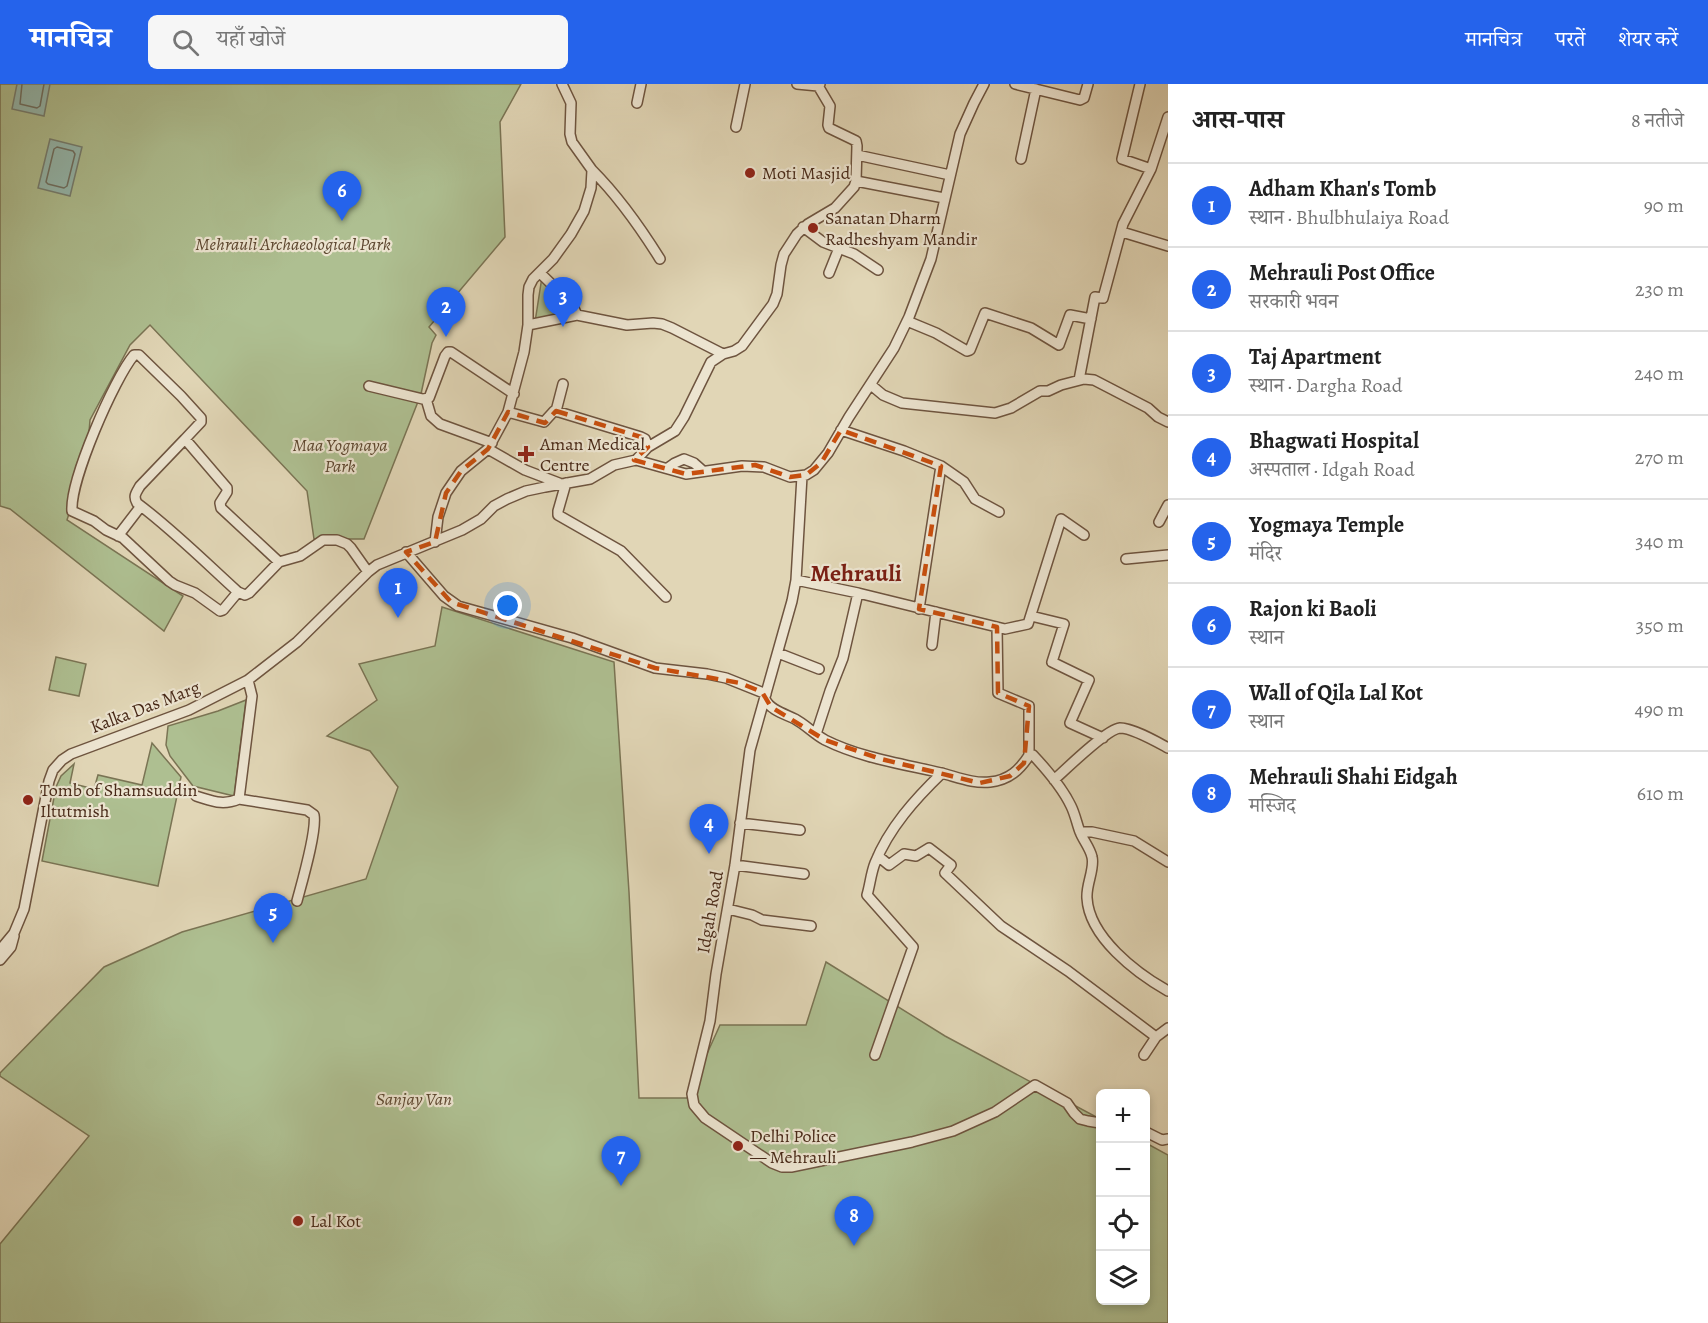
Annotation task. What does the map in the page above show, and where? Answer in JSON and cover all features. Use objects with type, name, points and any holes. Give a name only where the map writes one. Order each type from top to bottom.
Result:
[{"type":"street","points":[[562,84],[571,103],[572,142],[592,170],[635,220],[660,260]]},
{"type":"street","points":[[637,103],[641,84]]},
{"type":"street","points":[[736,127],[745,84]]},
{"type":"street","points":[[797,84],[819,85],[829,103],[828,126],[856,141],[856,182],[835,208],[803,227],[797,234],[784,254],[773,304],[746,342],[739,349],[723,354],[711,362],[680,425],[664,439],[648,447],[636,460],[686,474],[755,465],[790,477],[806,476],[821,463],[894,348],[907,321],[931,259],[960,134],[984,84]]},
{"type":"street","points":[[1015,84],[1080,100],[1084,98],[1088,84]]},
{"type":"street","points":[[1140,84],[1122,159],[1151,169]]},
{"type":"street","points":[[1021,159],[1036,89]]},
{"type":"street","points":[[1079,380],[1095,297],[1103,298],[1123,224],[1151,169],[1166,129],[1168,117]]},
{"type":"street","points":[[857,155],[950,175]]},
{"type":"street","points":[[435,542],[438,517],[446,493],[461,471],[490,446],[508,412],[524,352],[528,325],[529,287],[533,279],[559,252],[584,211],[591,188],[592,170]]},
{"type":"street","points":[[856,182],[944,198]]},
{"type":"street","points":[[803,227],[823,242],[854,254],[878,270]]},
{"type":"street","points":[[1122,232],[1168,246]]},
{"type":"street","points":[[829,273],[839,248]]},
{"type":"street","points":[[540,273],[572,304],[578,315]]},
{"type":"street","points":[[907,321],[936,333],[967,351],[970,350],[985,313],[1031,328],[1059,345],[1070,315],[1091,319]]},
{"type":"street","points":[[528,325],[578,315],[627,325],[662,324],[723,354]]},
{"type":"street","points":[[426,399],[430,396],[447,354],[451,352],[514,394]]},
{"type":"street","points":[[238,592],[224,610],[220,611],[195,593],[169,581],[123,538],[106,530],[94,520],[72,511],[71,502],[79,474],[103,409],[134,355],[139,355],[201,418],[201,422],[136,492],[135,499],[141,506],[169,527],[238,592],[245,595],[279,562],[300,556],[319,542],[337,540],[351,548],[368,572]]},
{"type":"street","points":[[871,385],[883,395],[902,403],[995,413],[1011,408],[1040,391],[1048,391],[1060,385],[1088,378],[1148,408],[1168,422]]},
{"type":"street","points":[[508,412],[544,422],[556,411],[563,384]]},
{"type":"street","points":[[369,386],[426,399]]},
{"type":"street","points":[[426,399],[431,416],[440,424],[490,446],[525,470],[564,484],[558,511],[560,517],[621,551],[666,597]]},
{"type":"street","points":[[556,411],[641,437],[645,439],[648,447]]},
{"type":"street","points":[[841,430],[941,466],[964,482],[975,499],[999,512]]},
{"type":"street","points":[[185,439],[227,488],[220,503],[221,508],[279,562]]},
{"type":"street","points":[[668,468],[684,459],[703,471]]},
{"type":"street","name":"Kalka Das Marg","points":[[0,960],[11,947],[24,909],[49,782],[53,770],[62,760],[84,748],[189,710],[248,680],[297,642],[377,565],[473,524],[501,501],[526,491],[590,479],[614,465],[636,460]]},
{"type":"street","points":[[919,609],[941,466]]},
{"type":"street","name":"Idgah Road","points":[[802,476],[796,580],[787,622],[750,750],[735,865],[710,1021],[692,1101],[705,1118],[772,1163],[782,1167],[901,1144],[953,1131],[995,1112],[1035,1085],[1067,1102],[1080,1119],[1096,1122]]},
{"type":"street","points":[[1159,522],[1168,505]]},
{"type":"street","points":[[118,536],[141,506]]},
{"type":"street","points":[[796,580],[858,592],[1005,629],[1028,624],[1061,519],[1084,535]]},
{"type":"street","points":[[406,552],[444,596],[458,606],[572,638],[655,668],[726,678],[766,696],[771,707],[801,722],[831,742],[852,750],[980,783],[997,781],[1017,772],[1029,755],[1029,706],[998,693],[997,627]]},
{"type":"street","points":[[1126,559],[1168,555]]},
{"type":"street","points":[[816,734],[843,658],[858,592]]},
{"type":"street","points":[[932,645],[936,612]]},
{"type":"street","points":[[1031,616],[1064,624],[1052,662],[1089,680],[1070,723],[1103,738]]},
{"type":"street","points":[[778,653],[819,669]]},
{"type":"street","points":[[239,799],[252,696],[248,680]]},
{"type":"street","points":[[1054,780],[1116,729],[1126,729],[1168,748]]},
{"type":"street","points":[[1029,755],[1033,755],[1054,780],[1071,806],[1092,858],[1086,893],[1093,922],[1099,933],[1109,945],[1150,980],[1168,991]]},
{"type":"street","points":[[874,1055],[913,947],[867,896],[874,864],[896,824],[917,797],[942,773]]},
{"type":"street","points":[[196,796],[226,804],[239,799],[307,810],[314,815],[311,841],[297,901]]},
{"type":"street","points":[[740,823],[800,830]]},
{"type":"street","points":[[1080,832],[1086,831],[1134,841],[1168,862]]},
{"type":"street","points":[[878,856],[889,865],[904,854],[916,856],[929,848],[951,864],[945,873],[991,918],[1068,971],[1156,1037]]},
{"type":"street","points":[[735,865],[804,874]]},
{"type":"street","points":[[728,909],[762,920],[811,926]]},
{"type":"street","name":"Kalka Das Marg","points":[[0,950],[14,933]]},
{"type":"street","points":[[1144,1055],[1156,1037],[1168,1028]]},
{"type":"street","points":[[1150,1134],[1162,1140],[1168,1139]]},
{"type":"highlighted area","points":[[556,411],[641,437],[648,447],[634,460],[686,474],[755,465],[790,477],[806,475],[821,463],[841,430],[941,466],[919,609],[997,627],[998,693],[1029,706],[1024,763],[1010,776],[980,783],[881,759],[825,740],[771,707],[762,692],[740,683],[655,668],[451,602],[406,552],[435,542],[446,493],[461,471],[488,449],[508,412],[545,423]]},
{"type":"green space","name":"Mehrauli Archaeological Park","points":[[0,84],[521,84],[500,122],[505,237],[429,327],[436,335],[432,343],[421,394],[364,539],[314,539],[307,491],[150,325],[130,345],[90,420],[87,457],[67,520],[183,596],[164,631],[10,509],[0,506]]},
{"type":"green space","points":[[542,277],[572,305],[571,316],[535,322]]},
{"type":"green space","name":"Sanjay Van","points":[[442,607],[614,662],[629,892],[639,1098],[687,1098],[720,1025],[806,1025],[826,962],[945,1036],[1096,1117],[1096,1305],[1150,1305],[1150,1145],[1168,1155],[1168,1323],[0,1323],[0,1244],[89,1136],[0,1076],[0,1073],[104,967],[182,932],[366,879],[398,787],[370,751],[327,736],[377,700],[359,664],[435,646]]},
{"type":"green space","points":[[56,657],[86,664],[79,696],[49,690]]},
{"type":"green space","points":[[246,700],[234,796],[193,786],[170,756],[166,745],[168,726]]},
{"type":"green space","points":[[152,743],[181,777],[158,886],[42,861],[56,787],[61,776],[74,764],[70,783],[94,789],[98,775],[142,785]]},
{"type":"water","points":[[17,84],[50,84],[44,116],[12,109]]},
{"type":"water","points":[[50,139],[82,147],[70,196],[38,188]]},
{"type":"place","name":"Moti Masjid","points":[[750,173]]},
{"type":"place","name":"Rajon ki Baoli","points":[[342,221]]},
{"type":"place","name":"Sanatan Dharm Radheshyam Mandir","points":[[813,228]]},
{"type":"place","name":"Taj Apartment","points":[[563,327]]},
{"type":"place","name":"Mehrauli Post Office","points":[[446,337]]},
{"type":"place","name":"Aman Medical Centre","points":[[526,454]]},
{"type":"place","name":"Adham Khan's Tomb","points":[[398,618]]},
{"type":"place","name":"Tomb of Shamsuddin Iltutmish","points":[[28,800]]},
{"type":"place","name":"Bhagwati Hospital","points":[[709,854]]},
{"type":"place","name":"Yogmaya Temple","points":[[273,943]]},
{"type":"place","name":"Delhi Police — Mehrauli","points":[[738,1146]]},
{"type":"place","name":"Wall of Qila Lal Kot","points":[[621,1186]]},
{"type":"place","name":"Lal Kot","points":[[298,1221]]},
{"type":"place","name":"Mehrauli Shahi Eidgah","points":[[854,1246]]},
{"type":"district","name":"Mehrauli","points":[[856,573]]},
{"type":"park label","name":"Maa Yogmaya Park","points":[[340,455]]}]
